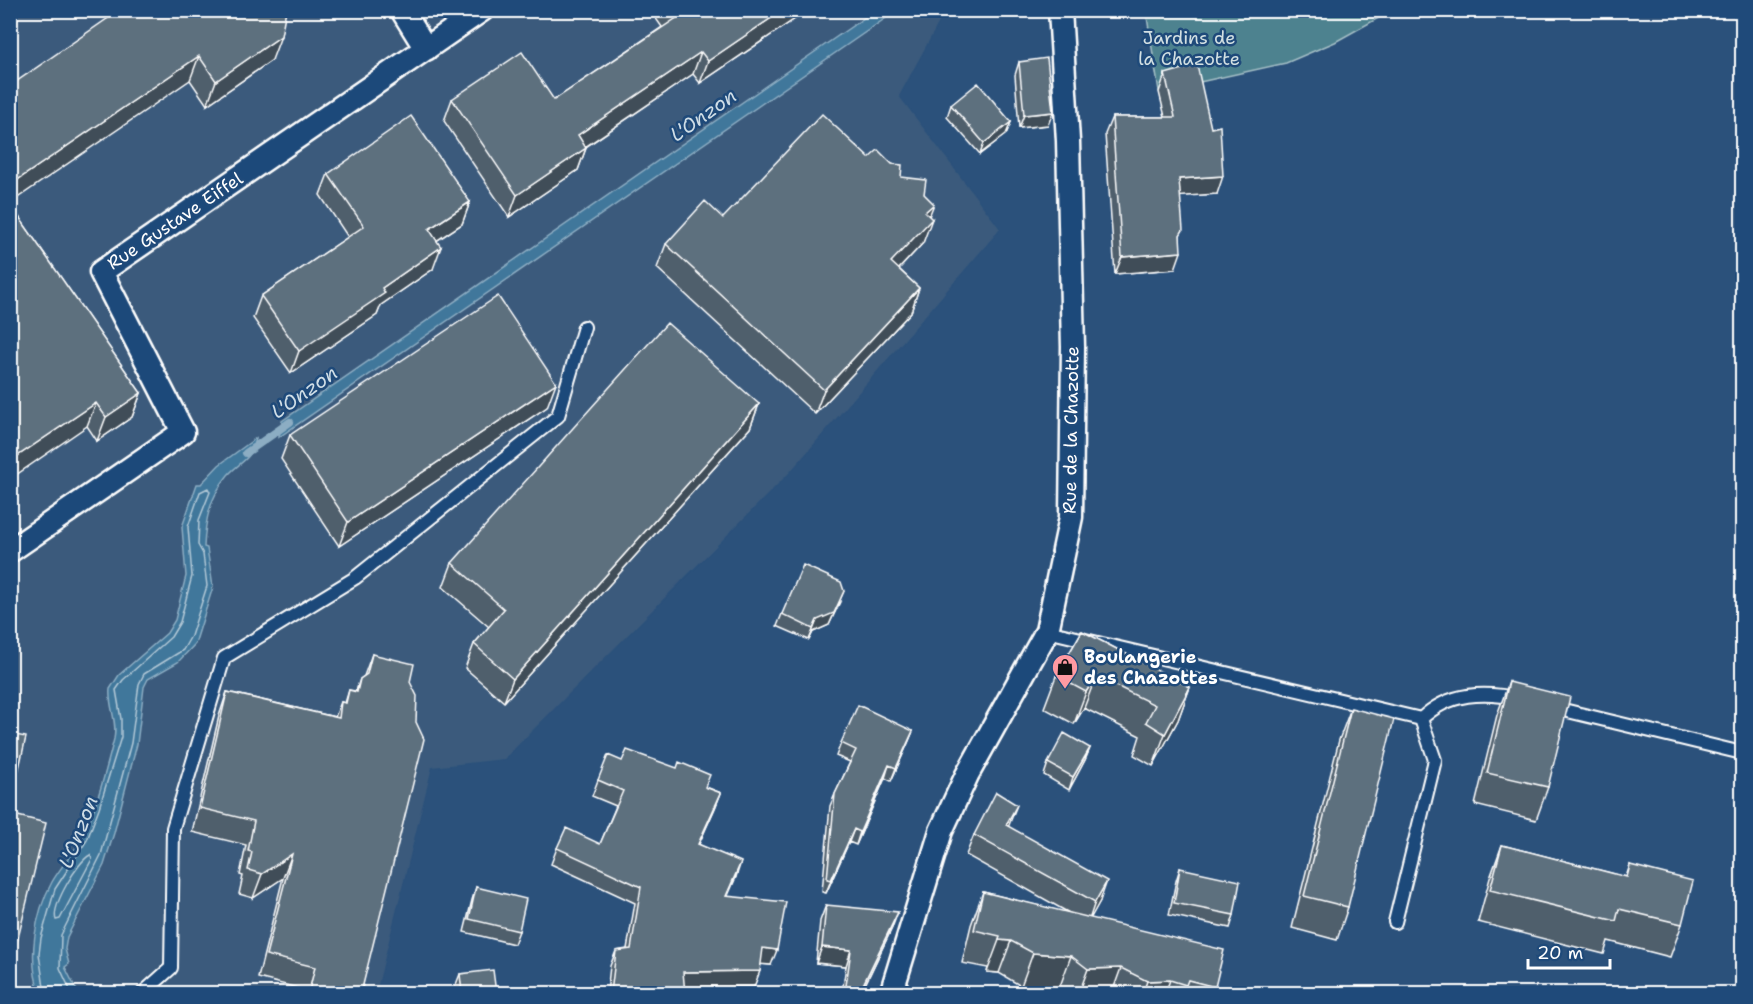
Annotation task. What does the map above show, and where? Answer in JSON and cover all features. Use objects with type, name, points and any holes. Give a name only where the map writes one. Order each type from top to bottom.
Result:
[{"type":"street","points":[[402,10],[426,49]]},
{"type":"street","name":"Rue Gustave Eiffel","points":[[10,551],[183,432],[100,272],[482,10]]},
{"type":"street","name":"Rue de la Chazotte","points":[[891,993],[941,831],[967,775],[1047,631],[1071,517],[1073,347],[1068,141],[1060,10]]},
{"type":"lane","points":[[142,993],[171,968],[173,828],[224,658],[355,578],[558,416],[584,327]]},
{"type":"lane","points":[[1047,631],[1421,719]]},
{"type":"lane","points":[[1421,719],[1435,705],[1465,695],[1501,695],[1743,753]]},
{"type":"lane","points":[[1395,922],[1435,760],[1421,719]]},
{"type":"shaded area","points":[[10,11],[945,11],[899,96],[1000,229],[789,473],[504,759],[432,767],[376,993],[11,993]]},
{"type":"green space","name":"Jardins de la Chazotte","points":[[1146,11],[1391,11],[1335,42],[1286,63],[1159,91]]},
{"type":"water","points":[[874,11],[896,11],[279,437],[282,421]]},
{"type":"water","points":[[256,438],[252,451],[246,459],[222,483],[210,509],[204,547],[207,548],[213,587],[195,644],[178,662],[148,679],[144,687],[137,744],[114,833],[104,865],[67,937],[65,949],[69,964],[65,967],[78,993],[40,993],[34,966],[37,922],[52,882],[83,836],[101,788],[115,732],[110,689],[119,675],[167,633],[175,620],[186,576],[182,527],[197,484],[201,484],[219,465]]},
{"type":"building","points":[[120,10],[286,10],[281,36],[216,81],[199,56],[10,185],[10,86]]},
{"type":"building","points":[[673,10],[783,10],[708,61],[701,52],[578,135],[586,148],[517,195],[452,99],[522,52],[554,100],[678,17]]},
{"type":"building","points":[[1047,58],[1053,112],[1024,115],[1019,62]]},
{"type":"building","points":[[1197,65],[1211,128],[1220,126],[1223,176],[1179,179],[1183,230],[1180,235],[1181,252],[1122,257],[1112,117],[1175,117],[1165,74]]},
{"type":"building","points":[[978,83],[1011,122],[984,143],[951,105]]},
{"type":"building","points":[[822,114],[869,158],[878,150],[892,164],[902,165],[901,177],[926,180],[924,194],[934,204],[925,212],[932,219],[891,262],[919,288],[824,390],[666,244],[705,201],[723,218]]},
{"type":"building","points":[[411,116],[470,202],[429,229],[441,247],[382,288],[385,293],[299,351],[261,296],[364,226],[328,174]]},
{"type":"building","points":[[10,204],[141,393],[106,417],[96,403],[10,461]]},
{"type":"building","points":[[498,296],[556,383],[348,522],[290,435]]},
{"type":"building","points":[[667,323],[759,404],[513,679],[474,644],[504,609],[452,563]]},
{"type":"building","points":[[803,565],[841,582],[844,591],[834,613],[817,620],[813,629],[782,614]]},
{"type":"building","points":[[1082,631],[1190,687],[1165,734],[1146,722],[1155,705],[1096,676],[1086,692],[1056,676]]},
{"type":"building","points":[[372,654],[414,664],[410,682],[417,696],[416,722],[424,739],[361,993],[317,993],[309,991],[315,967],[266,955],[292,854],[262,874],[248,870],[252,852],[248,851],[254,821],[200,808],[227,692],[339,718],[341,702],[346,703],[349,690],[357,692],[360,679],[367,674]]},
{"type":"building","points":[[1509,682],[1570,697],[1548,787],[1487,773]]},
{"type":"building","points":[[858,705],[913,731],[896,768],[889,765],[860,832],[854,829],[831,880],[827,879],[835,794],[856,750],[841,743]]},
{"type":"building","points":[[1351,708],[1394,719],[1348,907],[1304,896]]},
{"type":"building","points":[[1064,733],[1090,748],[1073,777],[1048,763]]},
{"type":"building","points":[[10,734],[26,737],[10,808]]},
{"type":"building","points":[[627,750],[677,768],[679,762],[710,775],[705,787],[721,793],[698,844],[741,862],[726,896],[786,902],[777,950],[763,948],[760,971],[683,972],[685,993],[611,993],[616,951],[631,949],[641,887],[557,848],[566,828],[600,844],[623,791],[598,780],[608,755],[622,761]]},
{"type":"building","points":[[996,792],[1017,805],[1006,825],[1107,881],[1095,902],[974,835]]},
{"type":"building","points":[[10,814],[46,823],[12,963],[10,962]]},
{"type":"building","points":[[1502,845],[1627,877],[1630,865],[1693,881],[1682,924],[1619,909],[1616,921],[1490,890]]},
{"type":"building","points":[[1180,868],[1240,881],[1234,915],[1174,903]]},
{"type":"building","points":[[476,887],[526,899],[519,931],[469,919]]},
{"type":"building","points":[[983,892],[1224,950],[1215,987],[1188,980],[1186,985],[1170,980],[1147,981],[1121,968],[1088,969],[1071,956],[1033,953],[1011,941],[999,940],[1000,936],[974,930]]},
{"type":"building","points":[[826,905],[898,912],[859,993],[845,993],[851,950],[822,947]]},
{"type":"building","points":[[493,970],[496,993],[462,993],[460,974]]},
{"type":"building","points":[[744,990],[760,993],[743,993]]},
{"type":"waterway","name":"L'Onzon","points":[[246,453],[290,422]]},
{"type":"place","name":"Boulangerie des Chazottes","points":[[1065,690]]}]
